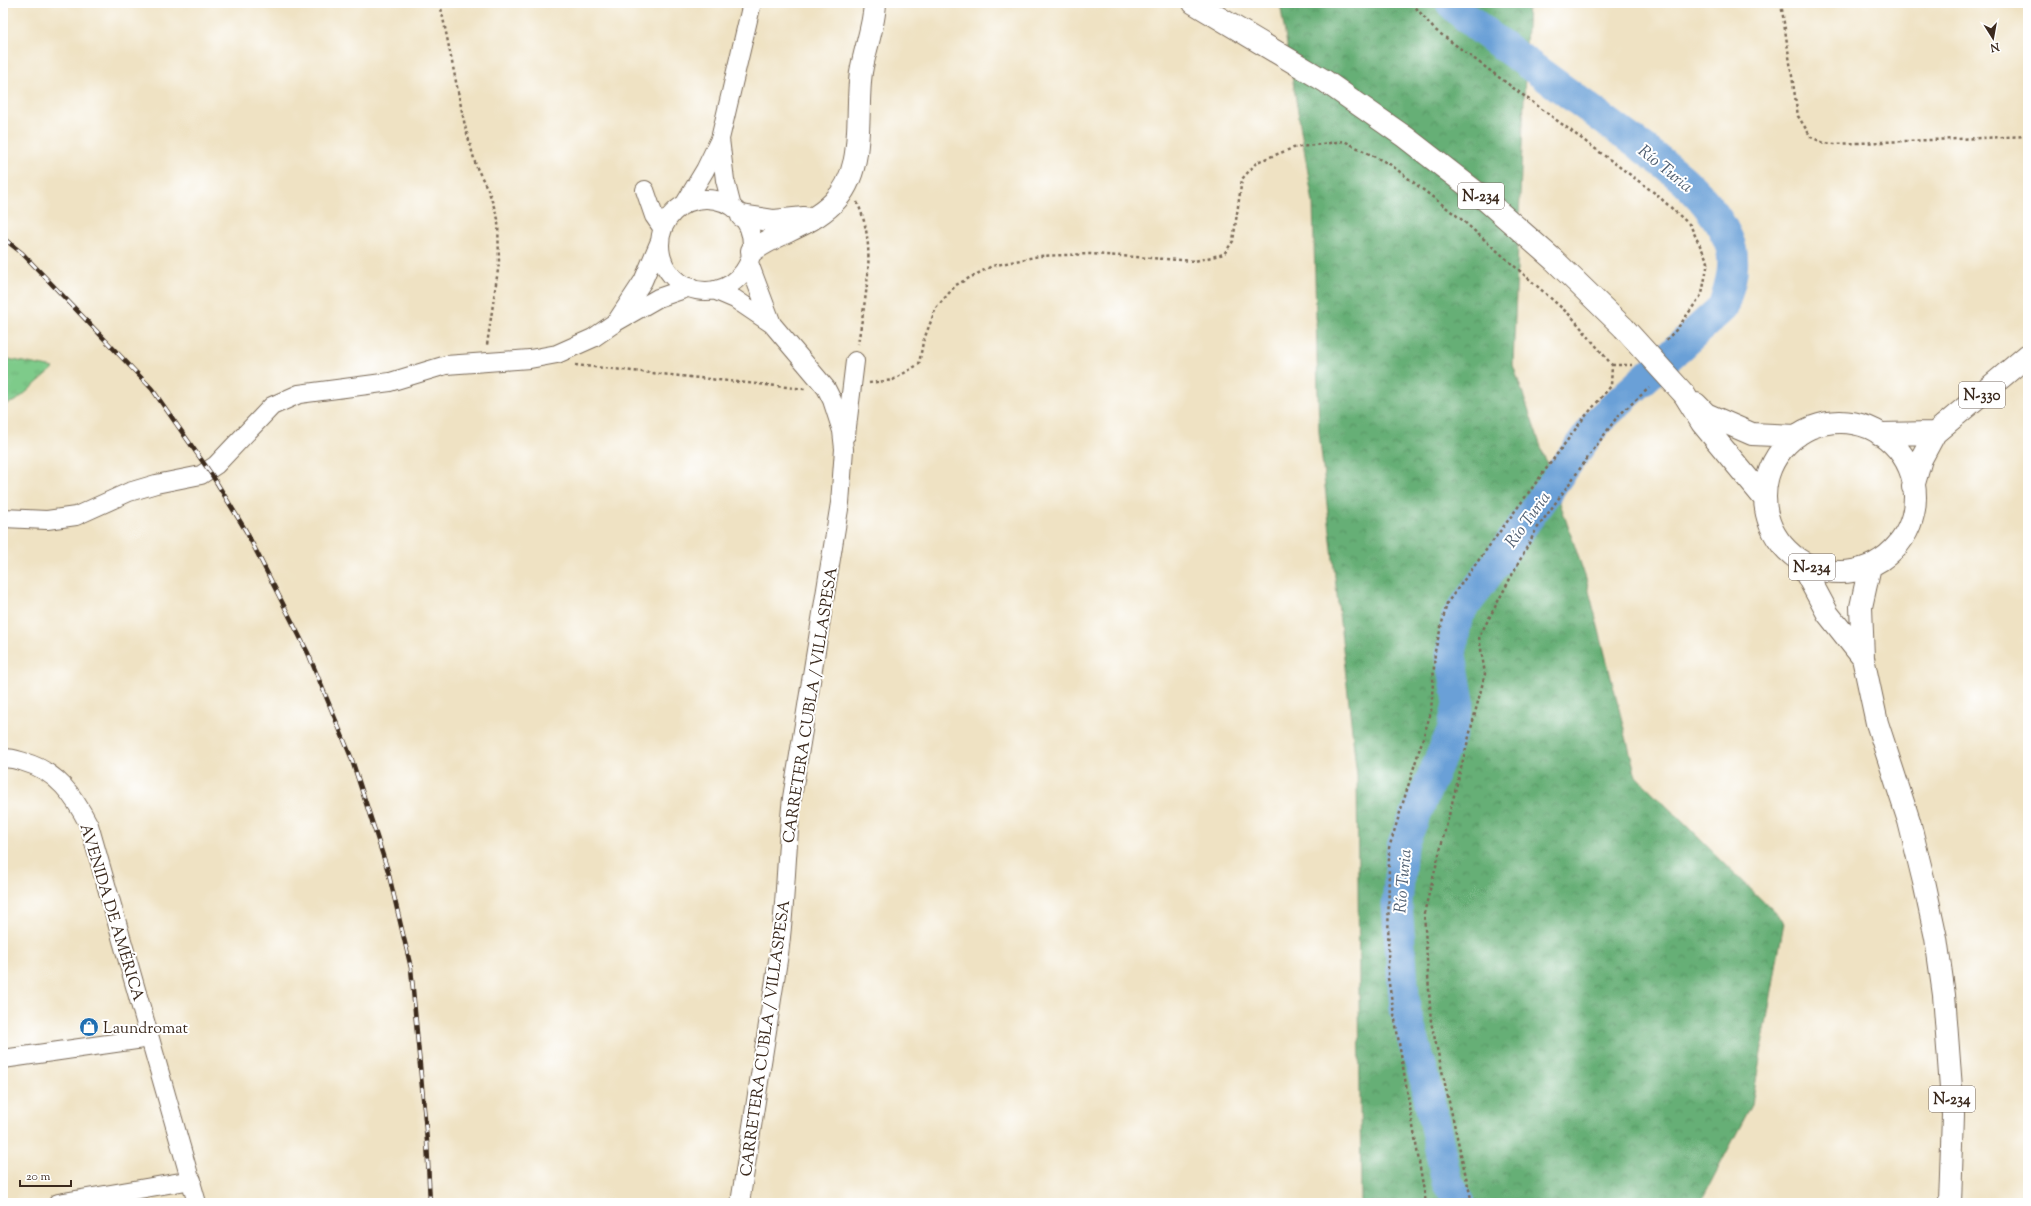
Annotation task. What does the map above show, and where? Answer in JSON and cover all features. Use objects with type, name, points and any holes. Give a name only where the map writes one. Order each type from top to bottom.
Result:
[{"type":"highway","name":"N-234","points":[[1194,3],[1326,80],[1405,137],[1481,196],[1549,255],[1624,328],[1684,394],[1706,414],[1752,434],[1797,436]]},
{"type":"highway","points":[[750,257],[770,239],[799,227],[834,203],[844,189],[854,164],[862,70],[877,8]]},
{"type":"highway","points":[[737,211],[774,221],[815,216]]},
{"type":"highway","name":"N-330","points":[[1914,487],[1921,459],[1935,433],[2028,355]]},
{"type":"highway","name":"N-234","points":[[1684,394],[1702,422],[1765,499]]},
{"type":"highway","name":"N-234","points":[[1799,560],[1827,571],[1842,572],[1870,566],[1894,549],[1903,537],[1913,510],[1914,487],[1908,467],[1901,454],[1880,434],[1853,424],[1824,424],[1797,436],[1786,446],[1770,470],[1766,484],[1765,499],[1771,528],[1778,540],[1799,560],[1828,614],[1863,658]]},
{"type":"highway","points":[[1880,434],[1935,433]]},
{"type":"highway","name":"N-234","points":[[1870,566],[1861,607],[1863,658],[1877,723],[1909,821],[1936,938],[1948,1037],[1952,1107],[1950,1203]]},
{"type":"street","points":[[684,205],[705,170],[720,139],[752,3]]},
{"type":"street","points":[[645,190],[662,235],[661,254],[669,272],[683,285],[703,291],[725,287],[735,281],[750,257],[751,234],[737,211],[725,180],[720,139]]},
{"type":"street","points":[[616,322],[643,281],[662,235],[674,212],[694,200],[705,199],[722,201],[737,211]]},
{"type":"street","name":"CARRETERA CUBLA / VILLASPESA","points":[[750,257],[772,324]]},
{"type":"street","points":[[3,518],[47,520],[76,516],[130,492],[156,484],[201,475],[216,465],[272,406],[299,394],[390,382],[446,365],[485,361],[530,359],[557,354],[593,338],[616,322],[658,298],[690,288]]},
{"type":"street","name":"CARRETERA CUBLA / VILLASPESA","points":[[714,290],[735,299],[772,324],[826,388],[838,416],[842,431],[844,449],[840,504],[792,798],[788,835],[784,913],[779,954],[740,1203]]},
{"type":"street","points":[[844,449],[855,361]]},
{"type":"street","name":"AVENIDA DE AMÉRICA","points":[[3,759],[8,758],[35,765],[56,778],[76,800],[89,825],[198,1203]]},
{"type":"street","points":[[3,1060],[150,1038]]},
{"type":"street","points":[[58,1203],[192,1180]]},
{"type":"path","points":[[440,3],[467,133],[476,166],[489,192],[498,219],[499,263],[485,361]]},
{"type":"path","points":[[1412,3],[1434,29],[1656,194],[1690,225],[1708,262],[1702,294],[1677,329],[1666,340]]},
{"type":"path","points":[[1781,3],[1798,116],[1812,137],[1824,142],[1835,144],[2028,136]]},
{"type":"path","points":[[853,385],[893,380],[919,364],[924,342],[936,308],[956,285],[992,266],[1039,256],[1091,254],[1195,261],[1224,254],[1233,241],[1242,179],[1257,162],[1293,148],[1344,141],[1391,165],[1461,219],[1572,317],[1612,365],[1611,386],[1583,419],[1447,603],[1435,651],[1431,712],[1389,848],[1388,978],[1426,1203]]},
{"type":"path","points":[[844,189],[856,198],[864,217],[868,241],[867,275],[855,361]]},
{"type":"path","points":[[1612,365],[1637,364]]},
{"type":"path","points":[[571,365],[811,390],[826,388]]},
{"type":"path","points":[[1472,1203],[1431,1022],[1424,913],[1485,674],[1479,637],[1536,530],[1617,417],[1649,388]]},
{"type":"green space","points":[[1280,3],[1528,3],[1513,365],[1586,579],[1636,776],[1784,922],[1752,1104],[1700,1203],[1361,1203],[1357,776],[1319,432],[1313,203]]},
{"type":"green space","points":[[3,358],[54,368],[16,401],[3,405]]},
{"type":"waterway","name":"Río Turia","points":[[1451,3],[1486,34],[1653,155],[1682,179],[1696,192],[1719,222],[1731,247],[1733,264],[1723,307],[1598,421],[1457,617],[1451,655],[1459,701],[1452,731],[1402,846],[1397,905],[1405,1009],[1425,1080],[1447,1182],[1460,1203]]},
{"type":"railway","points":[[3,238],[22,253],[152,389],[212,475],[246,531],[308,653],[351,757],[388,871],[411,968],[427,1141],[430,1203]]},
{"type":"place","name":"Laundromat","points":[[89,1027]]}]
